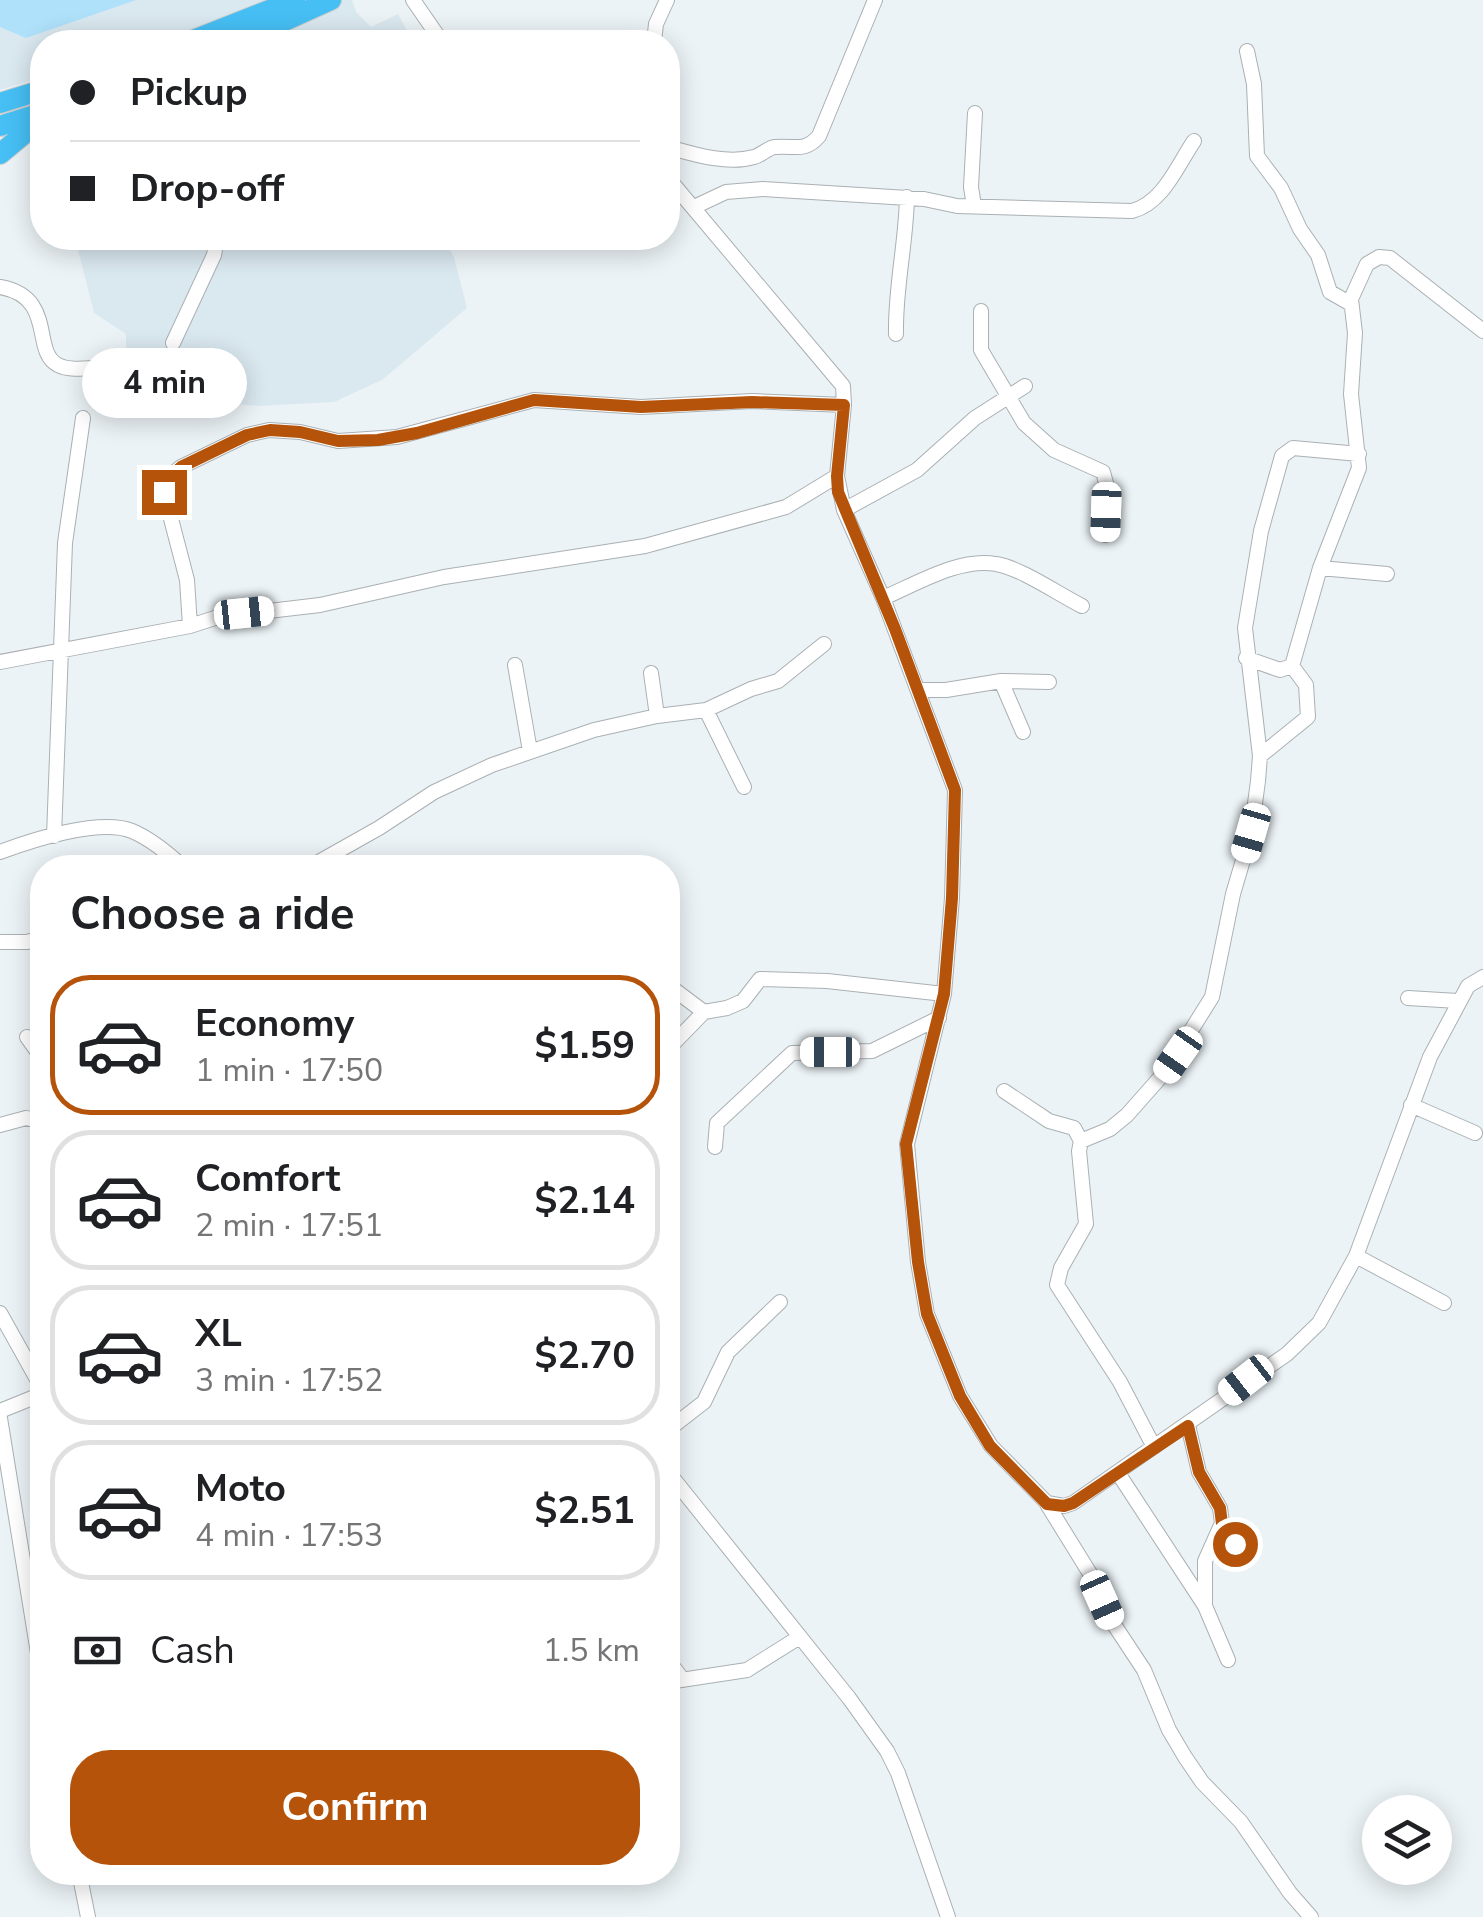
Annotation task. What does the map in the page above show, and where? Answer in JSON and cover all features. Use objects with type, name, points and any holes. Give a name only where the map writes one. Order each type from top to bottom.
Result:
[{"type":"highway","points":[[229,30],[330,0]]},
{"type":"highway","points":[[257,30],[281,15]]},
{"type":"highway","points":[[0,103],[30,94]]},
{"type":"highway","points":[[0,126],[30,119]]},
{"type":"highway","points":[[0,154],[30,127]]},
{"type":"street","points":[[413,0],[434,30]]},
{"type":"street","points":[[655,30],[667,0]]},
{"type":"street","points":[[680,150],[703,157],[751,158],[772,147],[810,146],[819,136],[875,0]]},
{"type":"street","points":[[1247,52],[1254,84],[1257,156],[1281,188],[1300,229],[1318,255],[1330,292],[1351,304]]},
{"type":"street","points":[[974,206],[971,187],[975,113]]},
{"type":"street","points":[[694,208],[726,192],[763,189],[974,206],[1137,211],[1158,197],[1194,141]]},
{"type":"street","points":[[680,192],[843,386],[837,476],[844,510],[883,598],[955,790],[944,994],[906,1144],[918,1262],[927,1314],[941,1355],[975,1424],[990,1446],[1047,1504],[1094,1580],[1111,1620],[1144,1670],[1168,1730],[1185,1757],[1218,1801],[1241,1822],[1290,1894],[1311,1917]]},
{"type":"street","points":[[896,334],[895,298],[904,255],[906,198]]},
{"type":"street","points":[[173,343],[215,250]]},
{"type":"street","points":[[1292,666],[1320,568],[1358,473],[1351,394],[1356,334],[1351,304],[1368,264],[1379,257],[1390,258],[1483,332]]},
{"type":"street","points":[[0,287],[19,292],[29,301],[54,364],[62,368],[107,367]]},
{"type":"street","points":[[980,312],[980,350],[1034,436],[1067,457],[1103,472],[1105,535]]},
{"type":"street","points":[[844,510],[917,470],[957,433],[1025,386]]},
{"type":"street","points":[[190,626],[187,580],[164,492],[169,477],[181,467],[247,435],[270,430],[338,441],[397,438],[534,400],[641,407],[752,402],[844,405]]},
{"type":"street","points":[[54,836],[65,543],[84,418]]},
{"type":"street","points":[[1081,1140],[1110,1129],[1127,1116],[1165,1072],[1212,998],[1251,833],[1260,756],[1246,658],[1248,596],[1261,531],[1284,452],[1293,448],[1359,454]]},
{"type":"street","points":[[0,662],[190,626],[218,617],[320,605],[444,578],[645,546],[786,507],[837,476]]},
{"type":"street","points":[[883,598],[967,566],[997,564],[1082,606]]},
{"type":"street","points":[[1320,568],[1386,574]]},
{"type":"street","points":[[331,855],[434,792],[530,750],[594,730],[706,710],[778,681],[824,644]]},
{"type":"street","points":[[1246,658],[1280,670],[1292,666]]},
{"type":"street","points":[[515,665],[530,750]]},
{"type":"street","points":[[1260,756],[1308,718],[1306,685],[1292,666]]},
{"type":"street","points":[[651,673],[657,716]]},
{"type":"street","points":[[919,690],[1002,681],[1049,682]]},
{"type":"street","points":[[1002,681],[1022,732]]},
{"type":"street","points":[[706,710],[744,787]]},
{"type":"street","points":[[0,852],[54,836],[119,827],[150,841],[168,855]]},
{"type":"street","points":[[0,942],[30,941]]},
{"type":"street","points":[[680,1037],[704,1012],[736,1006],[748,997],[756,982],[765,978],[944,994]]},
{"type":"street","points":[[1047,1504],[1073,1503],[1188,1426],[1311,1332],[1330,1306],[1356,1256],[1430,1057],[1470,983],[1483,978]]},
{"type":"street","points":[[680,994],[704,1012]]},
{"type":"street","points":[[1408,998],[1458,1001]]},
{"type":"street","points":[[715,1146],[717,1123],[792,1053],[872,1052],[940,1018]]},
{"type":"street","points":[[27,1037],[30,1041]]},
{"type":"street","points":[[1004,1091],[1050,1121],[1074,1128],[1081,1140],[1086,1224],[1061,1268],[1058,1285],[1120,1382],[1154,1447]]},
{"type":"street","points":[[1411,1105],[1475,1134]]},
{"type":"street","points":[[0,1125],[30,1118]]},
{"type":"street","points":[[1356,1256],[1444,1303]]},
{"type":"street","points":[[680,1421],[704,1402],[728,1352],[780,1302]]},
{"type":"street","points":[[0,1312],[30,1368]]},
{"type":"street","points":[[30,1398],[0,1415],[30,1603]]},
{"type":"street","points":[[1188,1426],[1195,1462],[1235,1544]]},
{"type":"street","points":[[1118,1472],[1205,1606],[1228,1660]]},
{"type":"street","points":[[680,1487],[849,1698],[894,1762],[948,1917]]},
{"type":"street","points":[[1205,1606],[1205,1561],[1222,1524]]},
{"type":"street","points":[[680,1680],[756,1667],[798,1638]]},
{"type":"street","points":[[85,1885],[88,1917]]},
{"type":"shaded area","points":[[0,0],[352,0],[356,12],[371,27],[398,14],[407,30],[30,30],[30,81],[0,90]]},
{"type":"shaded area","points":[[0,0],[136,0],[49,30],[30,30],[26,38],[0,27]]},
{"type":"shaded area","points":[[78,250],[450,250],[467,308],[382,380],[334,402],[260,406],[181,400],[126,379],[126,334],[94,313]]},
{"type":"route","points":[[164,492],[169,477],[181,467],[247,435],[270,430],[338,441],[397,438],[534,400],[641,407],[752,402],[844,405],[838,492],[883,598],[955,790],[944,994],[906,1144],[920,1280],[932,1334],[975,1424],[990,1446],[1047,1504],[1073,1503],[1188,1426],[1199,1472],[1235,1544]]}]
